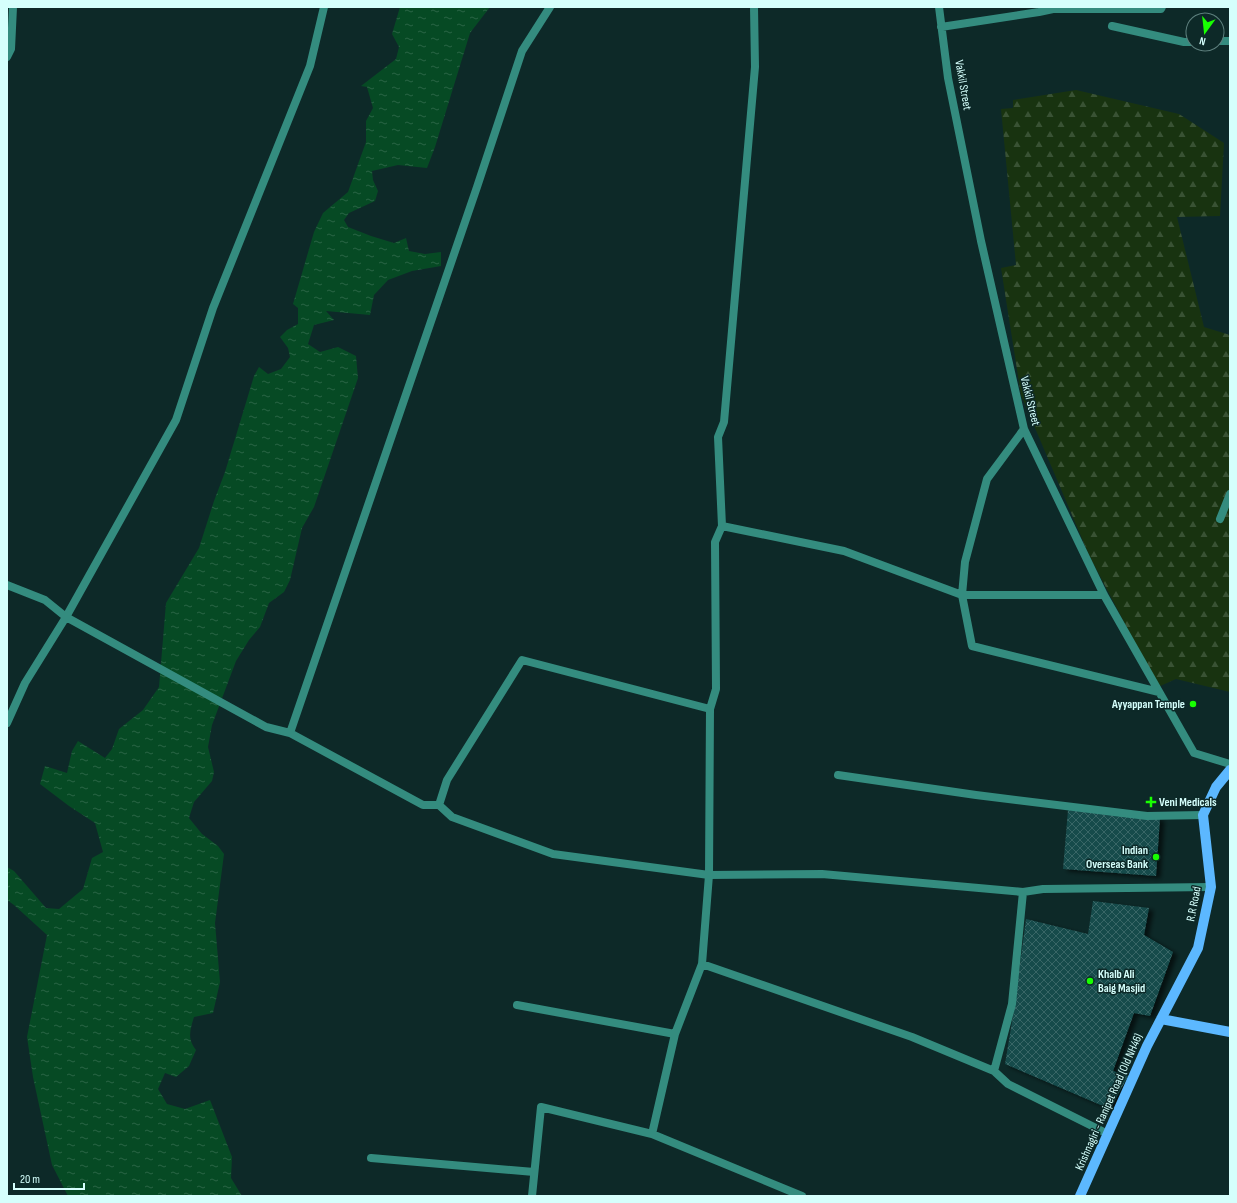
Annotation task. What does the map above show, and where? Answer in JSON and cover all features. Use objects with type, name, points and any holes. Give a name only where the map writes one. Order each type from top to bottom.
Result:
[{"type":"main road","points":[[1203,815],[1216,786],[1230,770]]},
{"type":"main road","name":"R.R Road","points":[[1161,1019],[1198,948],[1211,887],[1203,815]]},
{"type":"main road","points":[[1161,1019],[1230,1032]]},
{"type":"main road","name":"Krishnagiri - Ranipet Road (Old NH46)","points":[[1080,1196],[1147,1046],[1161,1019]]},
{"type":"street","points":[[7,57],[11,49],[13,7]]},
{"type":"street","points":[[7,723],[25,683],[66,616],[176,420],[213,308],[310,66],[324,7]]},
{"type":"street","points":[[290,733],[475,194],[522,51],[550,7]]},
{"type":"street","points":[[652,1134],[675,1034],[702,964],[709,875],[710,709],[716,689],[715,542],[722,526],[718,437],[724,422],[755,67],[754,7]]},
{"type":"street","name":"Vakkil Street","points":[[939,7],[948,78],[981,241],[1024,429],[1104,595],[1194,753],[1230,764]]},
{"type":"street","points":[[941,27],[1054,9],[1161,9],[1162,7]]},
{"type":"street","points":[[1112,26],[1185,42]]},
{"type":"street","points":[[1024,429],[987,479],[964,562],[962,595],[972,646],[1159,692]]},
{"type":"street","points":[[1220,519],[1230,494]]},
{"type":"street","points":[[722,526],[844,551],[962,595],[1104,595]]},
{"type":"street","points":[[7,585],[46,600],[66,616],[266,727],[290,733],[424,805],[439,805],[452,817],[553,854],[709,875],[822,874],[1023,892],[1043,889],[1211,887]]},
{"type":"street","points":[[439,805],[447,780],[522,660],[710,709]]},
{"type":"street","points":[[838,775],[976,795],[1147,816],[1203,815]]},
{"type":"street","points":[[994,1072],[1012,1004],[1023,892]]},
{"type":"street","points":[[702,964],[912,1037],[994,1072],[1008,1084],[1108,1134]]},
{"type":"street","points":[[517,1005],[675,1034]]},
{"type":"street","points":[[532,1196],[541,1107],[652,1134],[802,1196]]},
{"type":"street","points":[[371,1158],[534,1172]]},
{"type":"green space","points":[[1076,90],[1179,114],[1224,143],[1220,216],[1177,217],[1204,327],[1230,335],[1230,692],[1176,679],[1158,687],[1089,555],[1021,395],[1001,268],[1016,265],[1001,109],[1013,108],[1013,100]]},
{"type":"water","points":[[400,7],[490,7],[470,33],[435,147],[427,168],[398,165],[372,171],[373,180],[378,191],[375,201],[349,213],[344,220],[348,227],[394,243],[406,238],[409,251],[425,254],[441,252],[441,266],[412,271],[388,280],[374,295],[370,315],[326,311],[334,320],[314,325],[308,344],[320,352],[338,347],[356,356],[358,378],[314,507],[302,528],[290,580],[284,592],[269,603],[260,627],[249,640],[236,661],[212,725],[208,747],[214,772],[212,781],[194,802],[189,818],[202,834],[218,846],[224,854],[215,923],[220,982],[213,1013],[194,1017],[190,1038],[196,1050],[189,1066],[176,1077],[165,1073],[158,1089],[167,1104],[185,1109],[210,1100],[232,1157],[231,1178],[242,1196],[68,1196],[52,1165],[33,1077],[27,1037],[47,935],[7,900],[7,867],[14,871],[46,908],[59,909],[83,889],[92,858],[103,852],[95,823],[40,784],[45,766],[67,773],[72,751],[78,741],[105,758],[112,749],[119,729],[143,710],[159,687],[166,603],[199,548],[225,472],[254,376],[259,367],[268,374],[281,369],[290,357],[288,348],[280,337],[287,330],[298,324],[298,308],[293,304],[314,232],[323,213],[348,192],[366,142],[366,121],[373,108],[367,87],[361,86],[396,59],[399,47],[392,34]]},
{"type":"building","points":[[1068,810],[1160,818],[1156,876],[1063,869]]},
{"type":"building","name":"Khalb Ali Baig Masjid","points":[[1093,901],[1149,908],[1144,935],[1173,952],[1150,1016],[1134,1013],[1113,1071],[1128,1076],[1110,1109],[1005,1064],[1026,919],[1088,934]]},
{"type":"place","name":"Ayyappan Temple","points":[[1193,704]]},
{"type":"place","name":"Veni Medicals","points":[[1151,802]]},
{"type":"place","name":"Indian Overseas Bank","points":[[1156,857]]},
{"type":"place","name":"Khalb Ali Baig Masjid","points":[[1090,981]]}]
